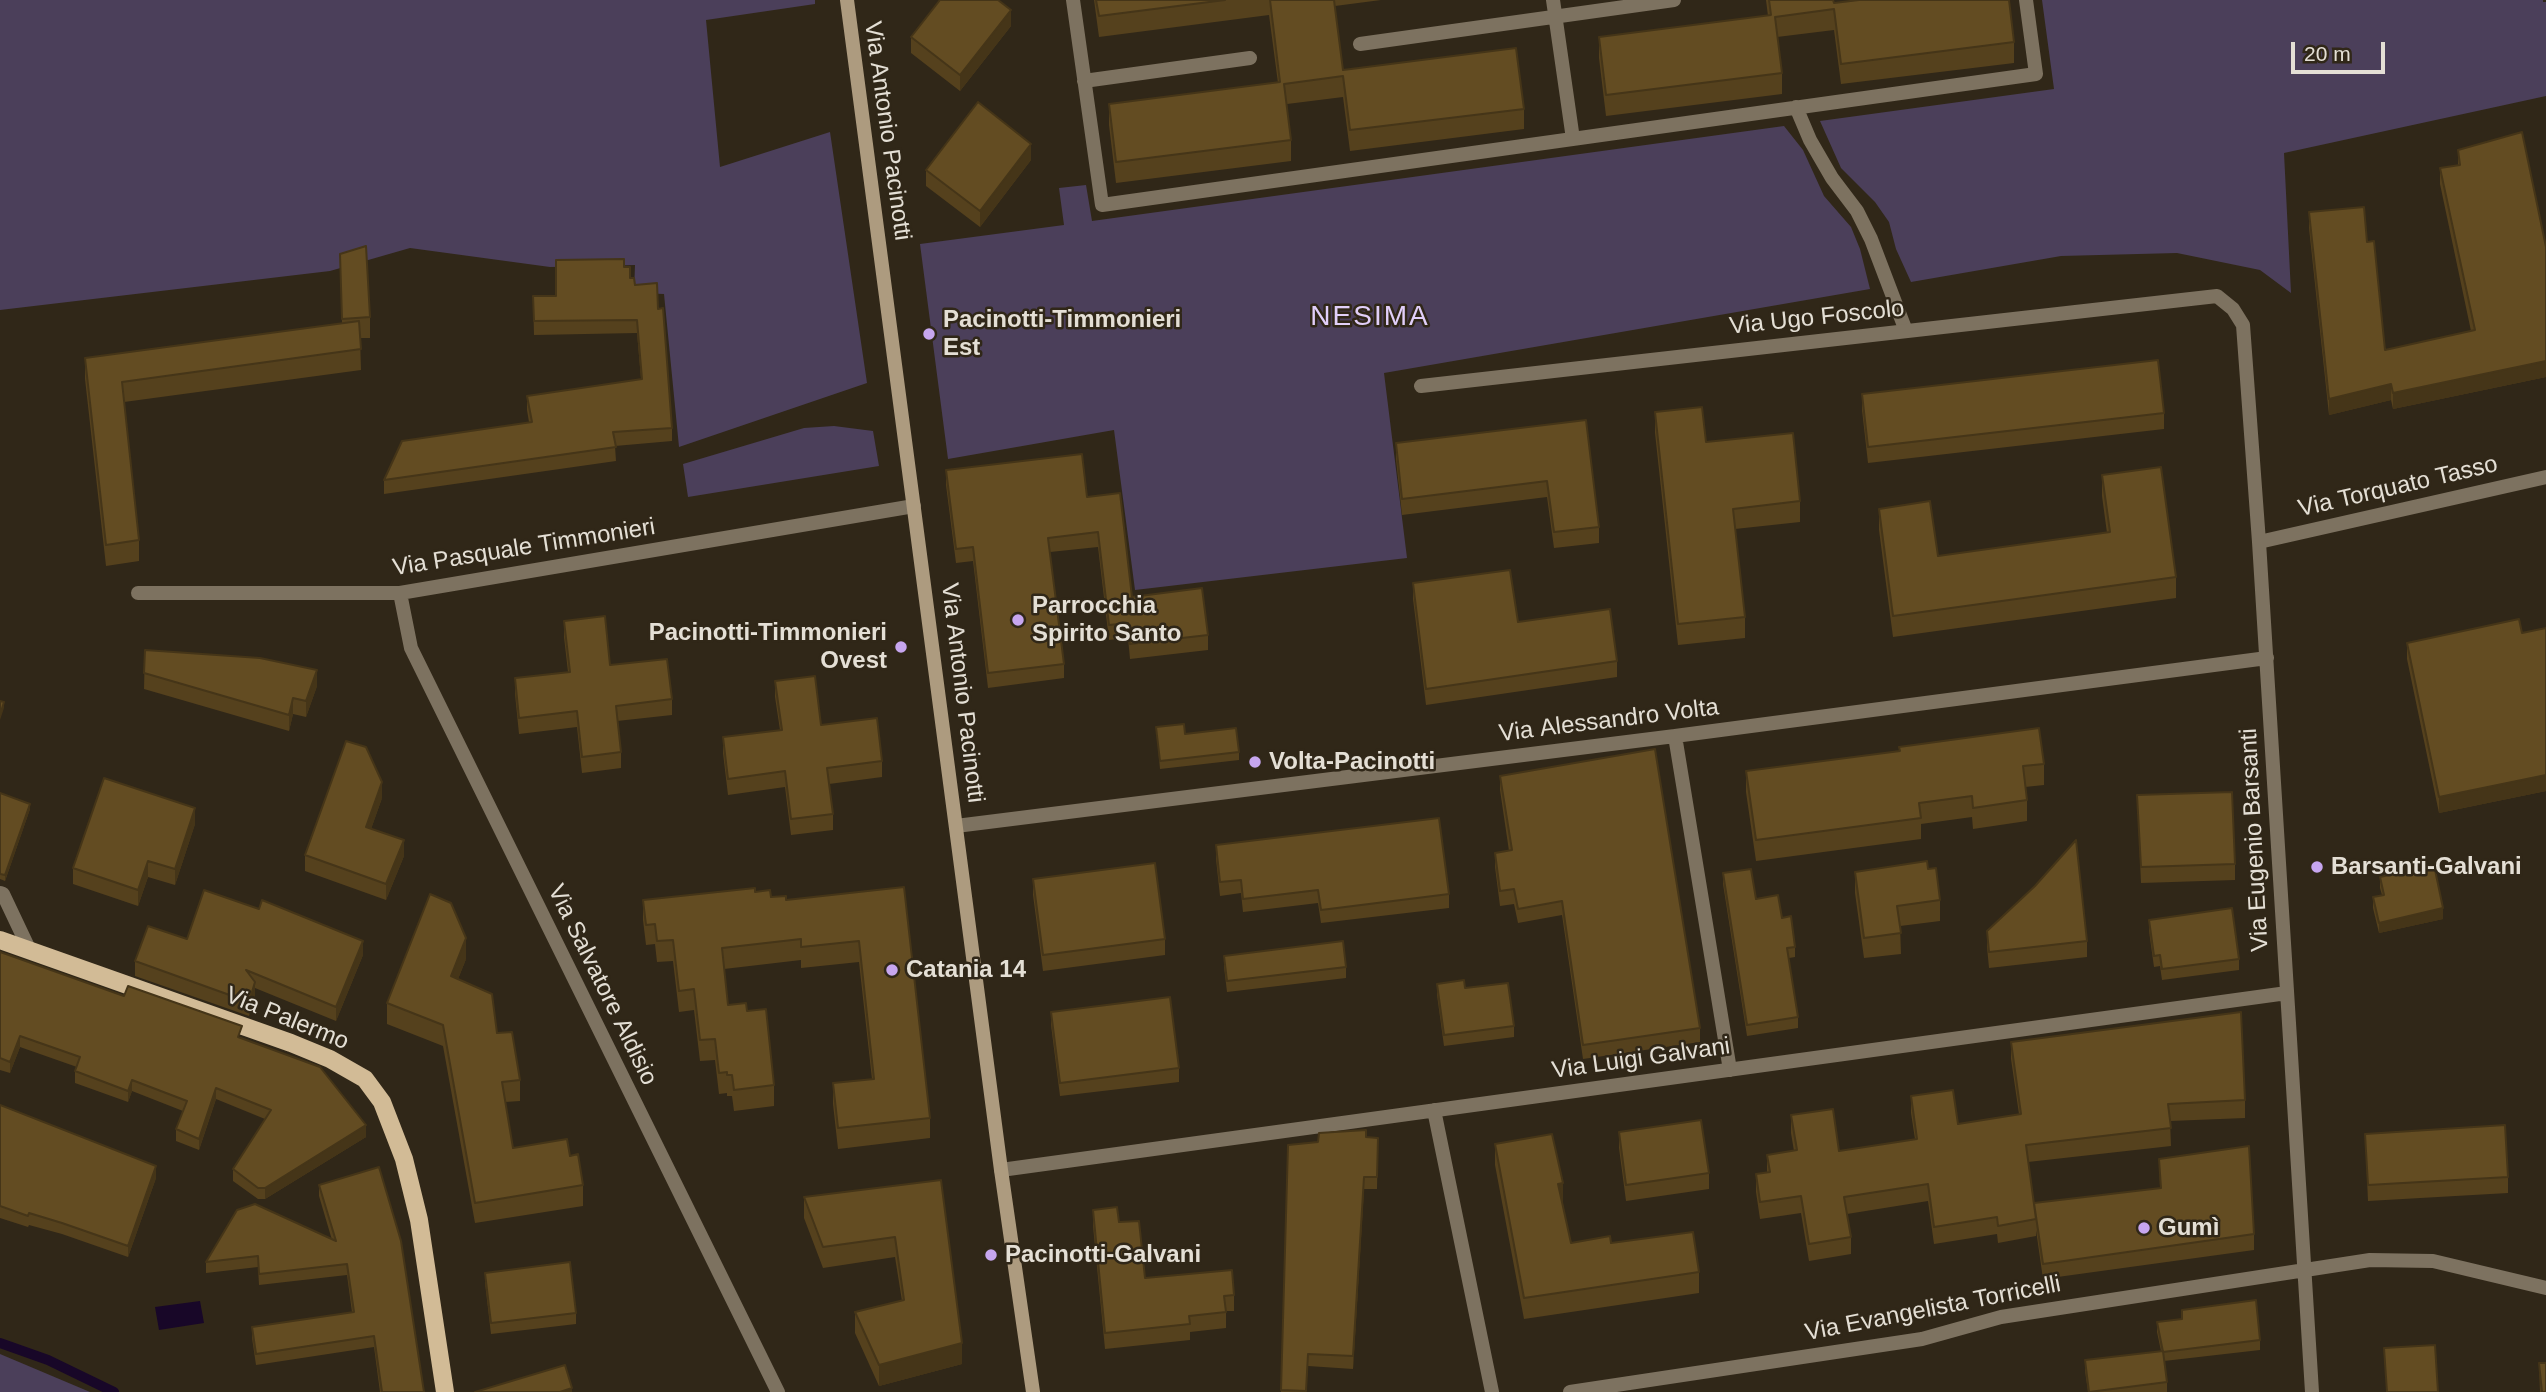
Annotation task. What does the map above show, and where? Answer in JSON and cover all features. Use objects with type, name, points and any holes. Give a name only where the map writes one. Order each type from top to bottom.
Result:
[{"type":"main road","name":"Via Antonio Pacinotti","points":[[847,0],[1001,1170],[1033,1392]]},
{"type":"main road","name":"Via Palermo","points":[[0,940],[291,1044],[330,1059],[365,1079],[382,1102],[404,1159],[419,1220],[445,1392]]},
{"type":"street","points":[[1073,0],[1102,205],[2036,74],[2026,0]]},
{"type":"street","points":[[1553,0],[1573,139]]},
{"type":"street","points":[[1360,44],[1674,0]]},
{"type":"street","points":[[1084,81],[1250,58]]},
{"type":"street","points":[[1796,107],[1832,178],[1857,211],[1871,239],[1906,331]]},
{"type":"street","name":"Via Ugo Foscolo","points":[[1421,386],[2217,296]]},
{"type":"street","name":"Via Eugenio Barsanti","points":[[2217,296],[2233,309],[2243,325],[2267,658],[2312,1392]]},
{"type":"street","name":"Via Torquato Tasso","points":[[2259,542],[2546,477]]},
{"type":"street","name":"Via Pasquale Timmonieri","points":[[138,593],[400,593],[914,506]]},
{"type":"street","name":"Via Salvatore Aldisio","points":[[400,593],[411,648],[776,1392]]},
{"type":"street","name":"Via Alessandro Volta","points":[[956,826],[1675,736],[2267,658]]},
{"type":"street","points":[[1675,736],[1730,1070]]},
{"type":"street","points":[[0,893],[3,894],[30,951]]},
{"type":"street","name":"Via Luigi Galvani","points":[[1001,1170],[2287,993]]},
{"type":"street","points":[[1434,1110],[1492,1392]]},
{"type":"street","name":"Via Evangelista Torricelli","points":[[1570,1392],[1922,1339],[2001,1317],[2370,1260],[2433,1261],[2546,1289]]},
{"type":"shaded area","points":[[0,0],[815,0],[815,4],[706,20],[720,167],[830,132],[867,383],[679,447],[664,294],[634,293],[635,265],[550,267],[410,248],[330,271],[0,310]]},
{"type":"shaded area","points":[[2042,0],[2543,0],[2546,2],[2546,96],[2284,153],[2291,293],[2260,270],[2177,253],[2061,256],[1911,282],[1896,249],[1889,222],[1875,202],[1841,168],[1820,121],[2054,89]]},
{"type":"shaded area","points":[[1784,126],[1803,150],[1824,196],[1851,227],[1860,249],[1870,289],[1384,373],[1407,558],[1135,590],[1114,430],[948,459],[920,244],[1064,225],[1059,188],[1086,185],[1092,221]]},
{"type":"shaded area","points":[[834,426],[873,431],[879,466],[688,497],[683,464],[804,428]]},
{"type":"shaded area","points":[[200,1301],[204,1323],[159,1330],[155,1307]]},
{"type":"shaded area","points":[[0,1354],[90,1392],[0,1392]]},
{"type":"building","points":[[940,0],[998,0],[1011,10],[960,75],[911,37]]},
{"type":"building","points":[[1096,0],[1225,0],[1099,16]]},
{"type":"building","points":[[1270,0],[1334,0],[1343,70],[1516,48],[1524,109],[1350,130],[1343,76],[1284,84],[1291,140],[1116,162],[1109,104],[1280,82]]},
{"type":"building","points":[[1769,0],[1833,0],[1834,3],[1859,0],[2009,0],[2014,42],[1841,64],[1834,9],[1775,17],[1782,73],[1606,95],[1599,37],[1771,15]]},
{"type":"building","points":[[978,102],[1031,144],[980,211],[926,170]]},
{"type":"building","points":[[2522,132],[2546,247],[2546,361],[2393,393],[2391,384],[2329,399],[2309,212],[2364,207],[2367,242],[2374,241],[2385,350],[2475,330],[2440,168],[2460,165],[2458,150]]},
{"type":"building","points":[[366,246],[370,317],[342,319],[340,254]]},
{"type":"building","points":[[624,259],[624,267],[630,267],[630,278],[634,278],[635,285],[657,283],[658,309],[663,308],[672,428],[613,432],[616,447],[384,480],[402,441],[532,422],[527,396],[642,379],[637,320],[534,321],[533,296],[556,296],[556,260]]},
{"type":"building","points":[[359,321],[361,349],[122,382],[139,540],[106,545],[85,358]]},
{"type":"building","points":[[2158,360],[2164,413],[1868,447],[1862,394]]},
{"type":"building","points":[[1702,407],[1706,442],[1793,433],[1800,501],[1733,509],[1745,617],[1678,624],[1655,412]]},
{"type":"building","points":[[1586,420],[1599,527],[1554,532],[1547,481],[1402,499],[1396,443]]},
{"type":"building","points":[[1082,454],[1087,497],[1120,493],[1132,597],[1202,588],[1208,635],[1130,644],[1128,623],[1109,625],[1098,532],[1048,538],[1064,664],[988,673],[973,547],[956,549],[946,470]]},
{"type":"building","points":[[2161,467],[2176,577],[1893,616],[1879,509],[1930,501],[1938,556],[2110,532],[2102,475]]},
{"type":"building","points":[[1510,570],[1518,622],[1610,609],[1617,661],[1426,689],[1413,583]]},
{"type":"building","points":[[605,616],[610,665],[667,659],[672,699],[616,706],[621,752],[582,757],[577,711],[519,718],[515,678],[570,672],[564,621]]},
{"type":"building","points":[[2519,619],[2522,633],[2546,628],[2546,775],[2439,797],[2407,643]]},
{"type":"building","points":[[145,650],[260,658],[317,670],[306,701],[293,698],[289,715],[144,673]]},
{"type":"building","points":[[815,676],[821,725],[877,718],[882,761],[827,768],[833,814],[791,819],[785,771],[728,779],[723,737],[782,730],[775,681]]},
{"type":"building","points":[[1184,724],[1185,734],[1236,728],[1239,752],[1160,761],[1156,727]]},
{"type":"building","points":[[2039,728],[2044,764],[2023,766],[2027,800],[1973,808],[1972,796],[1919,803],[1921,818],[1756,840],[1746,771],[1900,751],[1899,747]]},
{"type":"building","points":[[346,741],[366,747],[382,782],[366,827],[404,840],[386,884],[305,855]]},
{"type":"building","points":[[1655,749],[1700,1028],[1583,1045],[1562,901],[1518,909],[1514,889],[1500,891],[1495,853],[1512,850],[1500,776]]},
{"type":"building","points":[[104,778],[195,808],[175,869],[148,861],[138,890],[73,868]]},
{"type":"building","points":[[2232,792],[2235,864],[2141,867],[2137,795]]},
{"type":"building","points":[[0,793],[30,804],[5,875],[0,874]]},
{"type":"building","points":[[1439,818],[1449,894],[1321,910],[1318,890],[1243,899],[1241,880],[1220,882],[1216,845]]},
{"type":"building","points":[[2076,840],[2087,941],[1989,952],[1987,931],[2035,886]]},
{"type":"building","points":[[1927,861],[1928,869],[1936,868],[1940,900],[1897,906],[1901,933],[1864,938],[1855,872]]},
{"type":"building","points":[[1155,863],[1165,939],[1043,955],[1033,879]]},
{"type":"building","points":[[2434,865],[2443,908],[2379,923],[2373,897],[2384,895],[2380,877]]},
{"type":"building","points":[[1751,869],[1756,899],[1778,895],[1782,918],[1791,916],[1795,947],[1787,948],[1798,1017],[1747,1025],[1723,873]]},
{"type":"building","points":[[904,887],[930,1118],[838,1128],[833,1083],[874,1079],[859,941],[801,947],[801,939],[722,948],[728,1005],[746,1003],[747,1011],[766,1009],[774,1085],[734,1090],[732,1075],[727,1075],[727,1072],[719,1073],[715,1039],[700,1040],[694,989],[679,991],[673,940],[657,941],[655,924],[646,925],[643,900],[755,888],[755,892],[770,890],[771,897],[786,896],[786,900]]},
{"type":"building","points":[[204,890],[259,909],[262,900],[363,941],[336,1007],[246,970],[255,982],[249,1002],[135,961],[148,926],[187,939]]},
{"type":"building","points":[[430,894],[451,903],[466,938],[451,976],[492,994],[497,1033],[512,1032],[520,1080],[502,1082],[513,1148],[567,1139],[570,1156],[578,1154],[583,1185],[475,1203],[443,1025],[387,1003]]},
{"type":"building","points":[[2232,908],[2239,959],[2162,969],[2160,955],[2154,956],[2149,920]]},
{"type":"building","points":[[1343,941],[1346,967],[1227,981],[1224,956]]},
{"type":"building","points":[[0,952],[124,996],[128,986],[242,1026],[238,1037],[320,1067],[366,1125],[265,1188],[258,1188],[233,1169],[271,1110],[216,1088],[199,1139],[176,1129],[187,1101],[132,1080],[128,1091],[75,1071],[80,1057],[20,1036],[10,1062],[0,1058]]},
{"type":"building","points":[[1464,980],[1465,988],[1508,983],[1514,1026],[1444,1035],[1437,984]]},
{"type":"building","points":[[1170,997],[1179,1068],[1060,1083],[1051,1012]]},
{"type":"building","points":[[2241,1012],[2245,1100],[2168,1104],[2171,1128],[2026,1145],[2036,1219],[1998,1226],[1997,1217],[1934,1227],[1928,1184],[1844,1197],[1851,1237],[1809,1244],[1801,1196],[1760,1202],[1756,1174],[1770,1172],[1767,1155],[1797,1150],[1791,1115],[1833,1109],[1839,1151],[1917,1139],[1911,1096],[1953,1090],[1958,1124],[2021,1114],[2011,1042]]},
{"type":"building","points":[[0,1105],[156,1166],[128,1246],[62,1223],[29,1213],[28,1216],[0,1206]]},
{"type":"building","points":[[1701,1120],[1709,1173],[1626,1185],[1619,1132]]},
{"type":"building","points":[[2505,1125],[2508,1177],[2368,1185],[2365,1134]]},
{"type":"building","points":[[1366,1130],[1366,1137],[1378,1138],[1377,1177],[1364,1177],[1353,1356],[1308,1354],[1306,1391],[1281,1390],[1288,1145],[1318,1142],[1319,1133]]},
{"type":"building","points":[[1552,1134],[1563,1183],[1558,1184],[1571,1243],[1610,1236],[1611,1243],[1693,1232],[1699,1272],[1524,1298],[1495,1144]]},
{"type":"building","name":"Gumì","points":[[2249,1146],[2254,1234],[2043,1264],[2034,1203],[2161,1188],[2159,1159]]},
{"type":"building","points":[[379,1167],[401,1241],[424,1392],[382,1392],[374,1336],[256,1354],[252,1327],[354,1312],[347,1264],[259,1274],[258,1256],[206,1262],[237,1210],[255,1204],[336,1241],[319,1185]]},
{"type":"building","points":[[941,1180],[962,1343],[879,1365],[855,1312],[904,1300],[895,1237],[823,1247],[804,1197]]},
{"type":"building","points":[[1117,1207],[1119,1222],[1139,1221],[1145,1278],[1232,1270],[1234,1295],[1224,1296],[1226,1312],[1189,1316],[1190,1324],[1105,1333],[1093,1210]]},
{"type":"building","points":[[570,1262],[576,1313],[491,1323],[485,1273]]},
{"type":"building","points":[[2256,1300],[2260,1340],[2163,1352],[2157,1322],[2182,1319],[2182,1310]]},
{"type":"building","points":[[2435,1345],[2438,1392],[2387,1392],[2384,1348]]},
{"type":"building","points":[[2163,1351],[2167,1382],[2089,1392],[2085,1360]]},
{"type":"building","points":[[2539,1363],[2546,1363],[2546,1392],[2542,1392]]},
{"type":"building","points":[[565,1365],[572,1388],[560,1392],[475,1392]]},
{"type":"waterway","points":[[0,1343],[48,1360],[114,1392]]},
{"type":"place","name":"Pacinotti-Timmonieri Est","points":[[929,334]]},
{"type":"place","name":"Parrocchia Spirito Santo","points":[[1018,620]]},
{"type":"place","name":"Pacinotti-Timmonieri Ovest","points":[[901,647]]},
{"type":"place","name":"Volta-Pacinotti","points":[[1255,762]]},
{"type":"place","name":"Barsanti-Galvani","points":[[2317,867]]},
{"type":"place","name":"Catania 14","points":[[892,970]]},
{"type":"place","name":"Gumì","points":[[2144,1228]]},
{"type":"place","name":"Pacinotti-Galvani","points":[[991,1255]]},
{"type":"district","name":"NESIMA","points":[[1370,317]]}]
